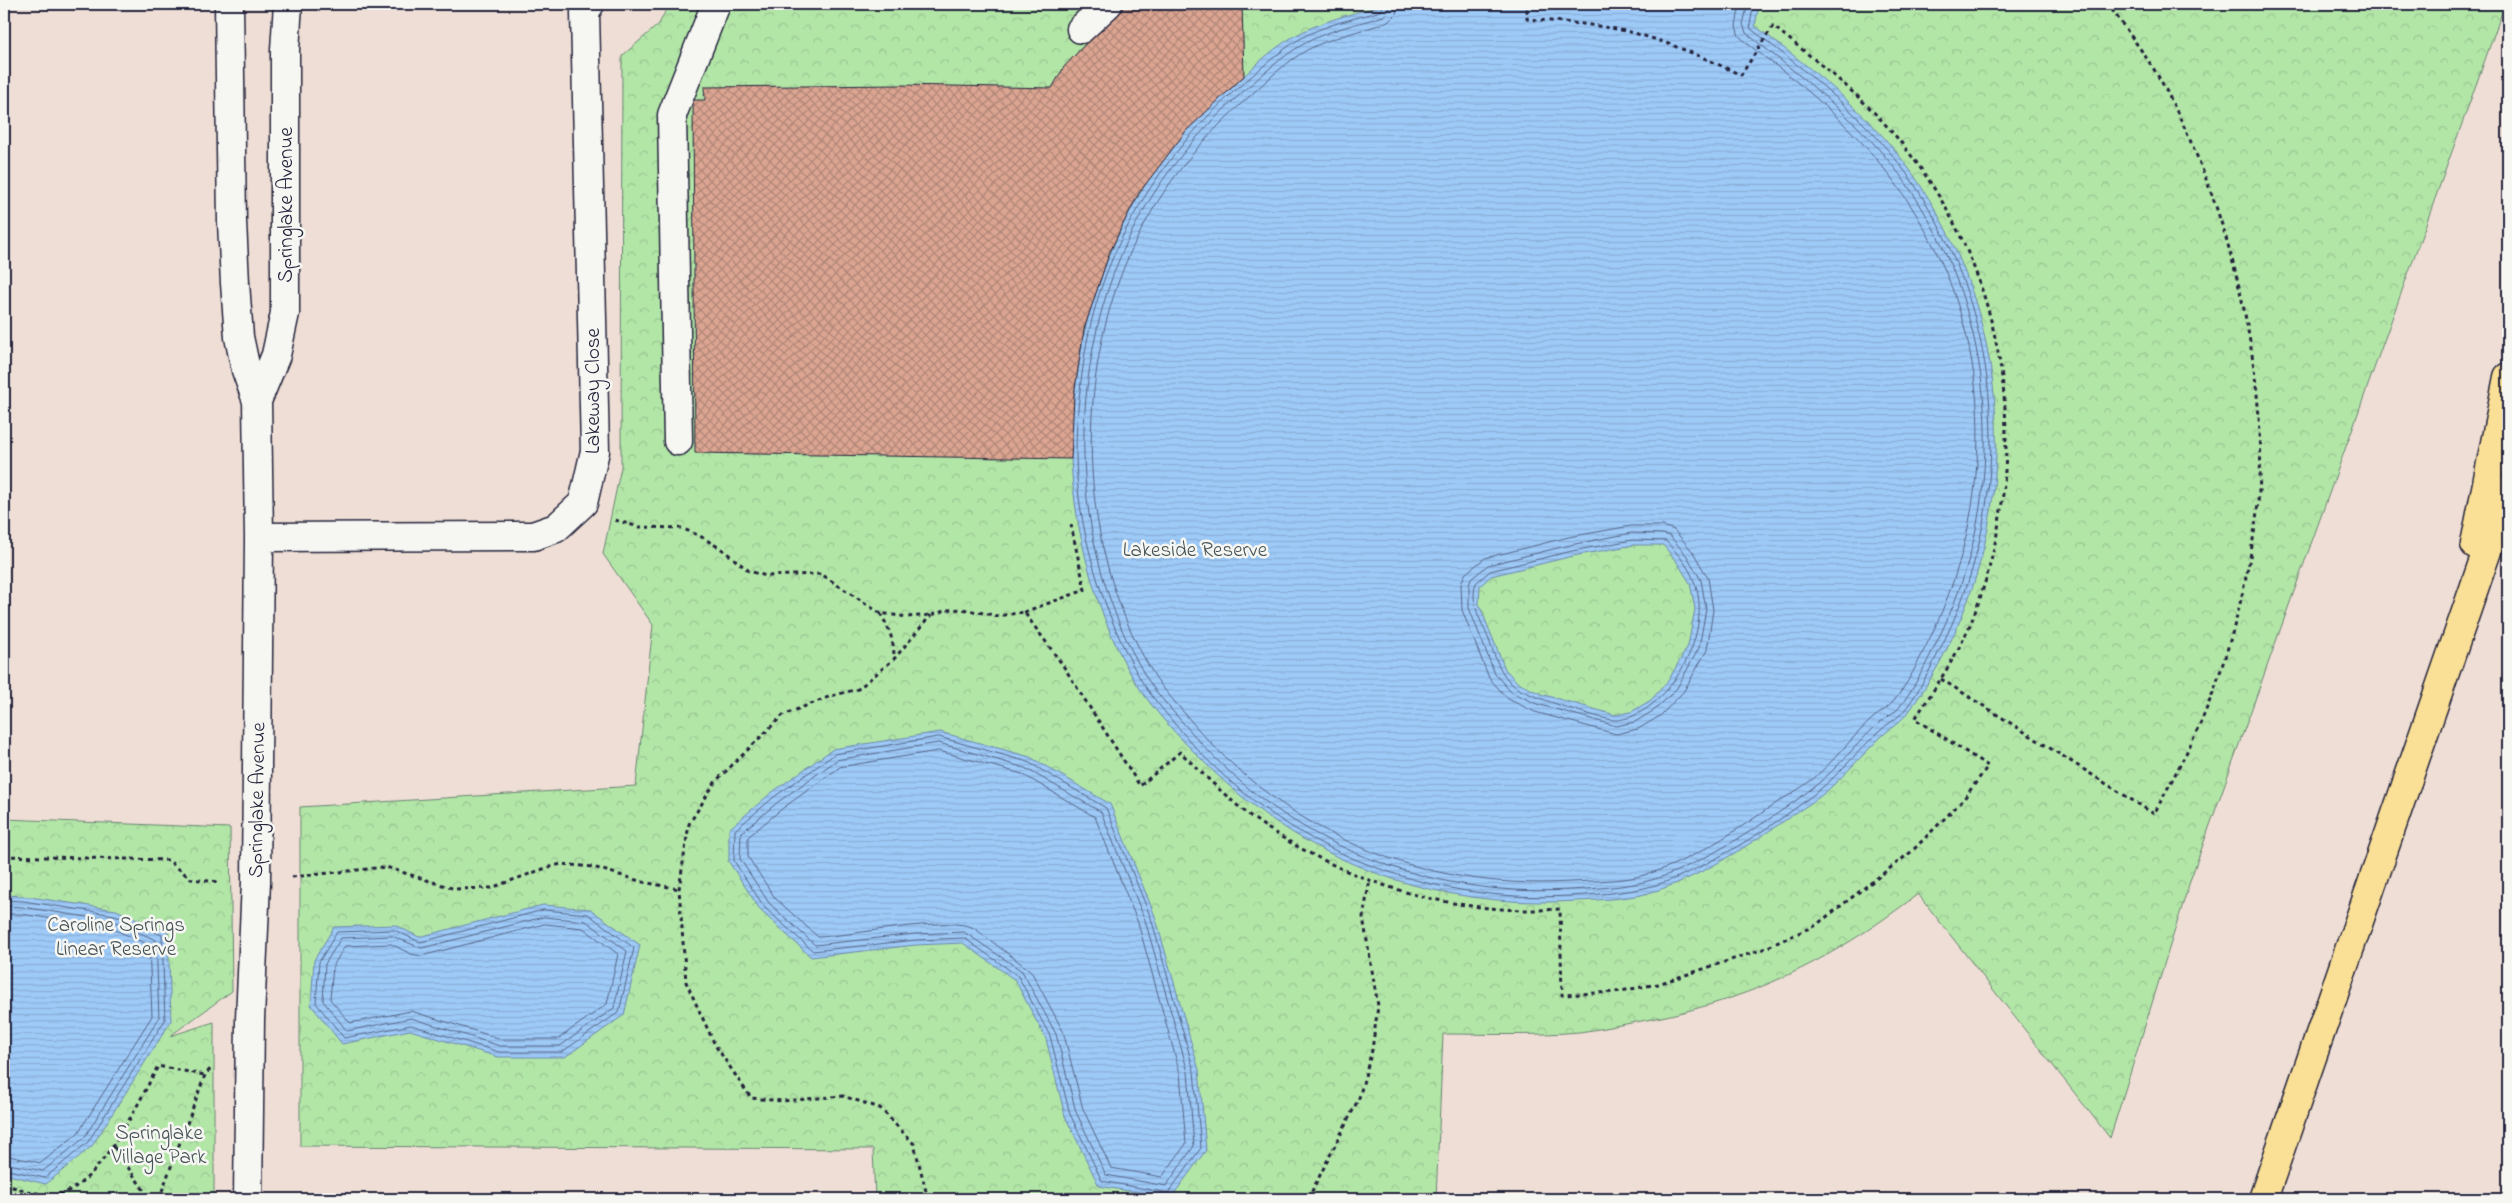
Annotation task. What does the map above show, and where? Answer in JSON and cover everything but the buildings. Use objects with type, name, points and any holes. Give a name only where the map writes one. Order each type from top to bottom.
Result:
[{"type":"highway","points":[[2453,651],[2508,377]]},
{"type":"highway","points":[[2263,1199],[2508,490]]},
{"type":"street","name":"Springlake Avenue","points":[[230,4],[232,222],[235,283],[239,337],[246,370],[257,401],[259,537],[256,882],[250,1019],[248,1199]]},
{"type":"street","name":"Springlake Avenue","points":[[257,401],[276,355],[285,314],[285,50],[288,4]]},
{"type":"street","name":"Lakeway Close","points":[[259,537],[533,536],[556,528],[583,504],[596,451],[586,12],[590,4]]},
{"type":"street","points":[[678,441],[672,115],[716,4]]},
{"type":"street","points":[[1081,29],[1108,4]]},
{"type":"path","points":[[1024,612],[1062,664],[1140,786],[1180,752],[1239,807],[1272,831],[1312,855],[1370,880],[1420,897],[1464,906],[1505,910],[1560,909],[1562,995],[1615,992],[1658,984],[1761,950],[1816,925],[1911,852],[1963,800],[1988,766],[1915,719],[1941,679],[1974,617],[1993,559],[2003,506],[2006,409],[2001,360],[1992,315],[1972,264],[1945,207],[1917,164],[1884,123],[1842,83],[1773,26],[1741,75],[1687,50],[1629,32],[1586,24],[1527,19],[1527,4]]},
{"type":"path","points":[[1941,679],[2154,814],[2184,757],[2208,705],[2241,600],[2259,483],[2260,435],[2246,318],[2233,260],[2216,207],[2168,92],[2108,4]]},
{"type":"path","points":[[608,517],[639,527],[681,528],[700,536],[723,550],[749,571],[766,576],[821,574],[880,613],[889,628],[894,642],[894,658]]},
{"type":"path","points":[[880,613],[907,616],[932,615],[962,608],[998,616],[1024,612],[1085,590],[1071,525]]},
{"type":"path","points":[[928,1199],[914,1144],[880,1108],[843,1096],[782,1101],[751,1098],[715,1045],[686,982],[679,889],[689,824],[716,781],[783,715],[831,696],[858,689],[894,658],[932,615]]},
{"type":"path","points":[[4,856],[168,860],[191,879],[231,883],[256,882],[386,867],[455,889],[491,888],[562,864],[594,867],[643,882],[679,889]]},
{"type":"path","points":[[1308,1199],[1359,1098],[1372,1050],[1378,1006],[1363,917],[1370,880]]},
{"type":"path","points":[[159,1199],[205,1075],[250,1019]]},
{"type":"path","points":[[4,1185],[53,1195],[79,1185],[114,1147],[158,1066],[205,1075]]},
{"type":"path","points":[[114,1147],[150,1199]]},
{"type":"green space","name":"Lakeside Reserve","points":[[669,4],[2505,4],[2191,878],[2110,1138],[1918,894],[1851,941],[1817,960],[1748,992],[1711,1004],[1672,1015],[1579,1032],[1443,1034],[1436,1199],[875,1199],[873,1149],[300,1146],[300,807],[636,786],[653,625],[603,554],[621,467],[622,56],[659,24]]},
{"type":"green space","name":"Caroline Springs Linear Reserve","points":[[4,819],[230,828],[232,991],[170,1036],[214,1022],[214,1199],[4,1199]]},
{"type":"water","points":[[1387,4],[1759,4],[1755,26],[1823,79],[1865,117],[1919,183],[1954,245],[1978,311],[1992,379],[1996,448],[1990,517],[1974,584],[1947,649],[1907,714],[1823,794],[1753,842],[1699,873],[1680,882],[1641,895],[1577,901],[1523,902],[1471,897],[1420,887],[1371,871],[1324,850],[1279,824],[1237,793],[1198,756],[1160,715],[1146,698],[1125,664],[1112,637],[1091,578],[1083,548],[1073,488],[1071,459],[1072,416],[1077,373],[1087,322],[1107,263],[1124,222],[1158,165],[1186,131],[1266,56],[1283,43],[1312,27]],"holes":[[[1634,545],[1663,545],[1677,562],[1690,583],[1695,609],[1688,646],[1668,681],[1651,700],[1631,712],[1615,715],[1541,694],[1518,683],[1505,669],[1479,604],[1480,586],[1491,576],[1573,556]]]},
{"type":"water","points":[[940,732],[1030,757],[1110,804],[1155,916],[1199,1070],[1206,1150],[1171,1198],[1099,1186],[1065,1116],[1046,1039],[1015,980],[963,943],[916,945],[811,957],[761,911],[729,862],[729,829],[771,793],[833,749]]},
{"type":"water","points":[[4,895],[23,896],[116,910],[168,932],[171,1021],[92,1146],[46,1184],[4,1174]]},
{"type":"water","points":[[543,905],[590,909],[640,945],[624,1015],[565,1057],[498,1057],[410,1030],[342,1044],[311,1005],[314,960],[334,927],[395,925],[419,937]]},
{"type":"park label","name":"Springlake Village Park","points":[[159,1144]]}]
